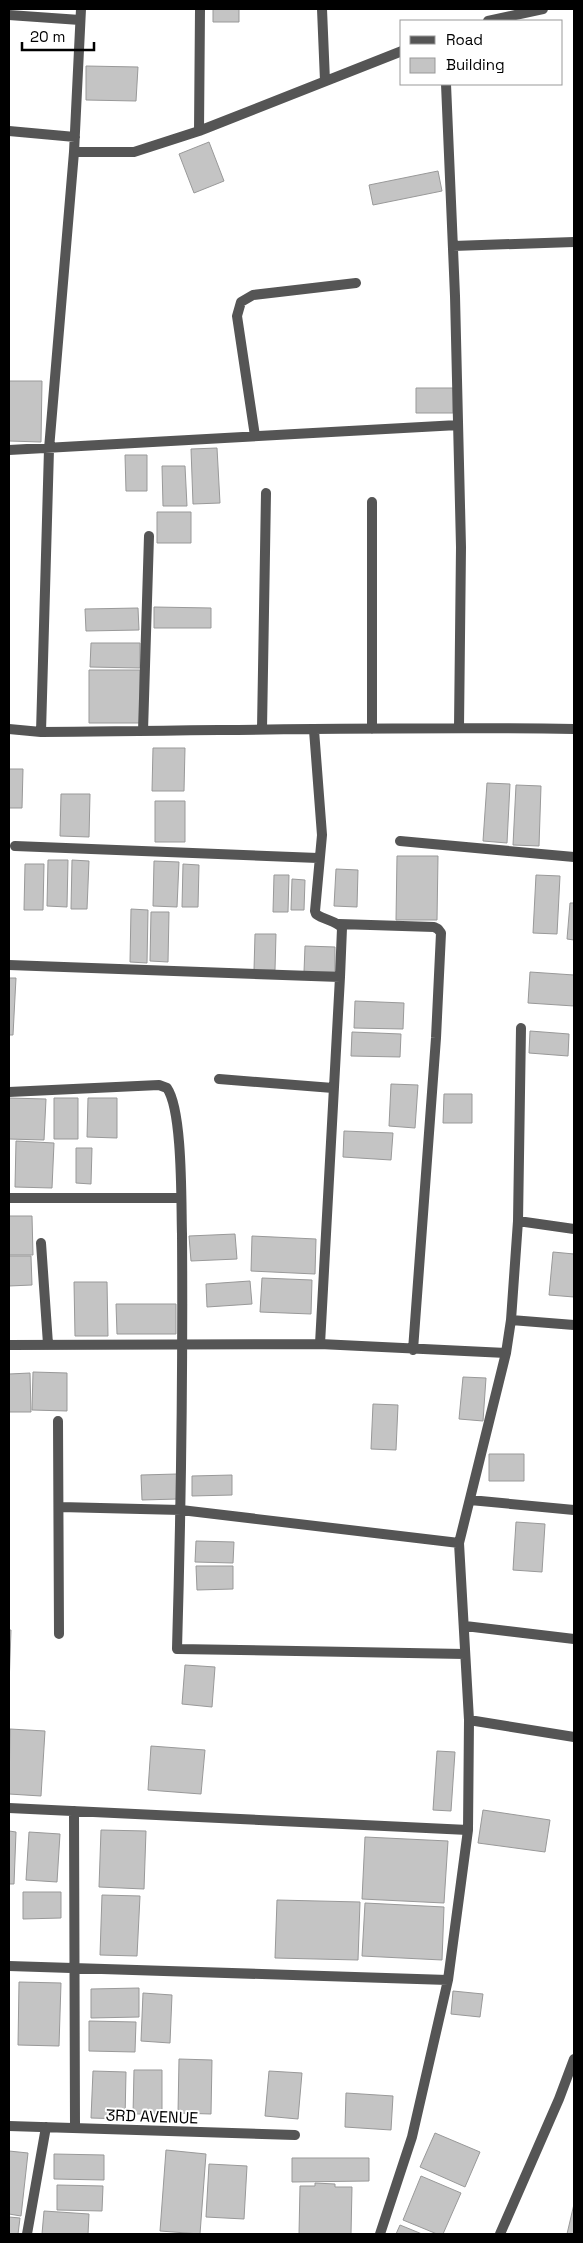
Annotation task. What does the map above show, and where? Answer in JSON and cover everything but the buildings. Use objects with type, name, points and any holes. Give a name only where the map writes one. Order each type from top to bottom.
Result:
[{"type":"street","points":[[199,131],[200,9]]},
{"type":"street","points":[[322,9],[325,81]]},
{"type":"street","points":[[493,20],[543,9]]},
{"type":"street","points":[[9,15],[80,14],[74,152],[49,449],[41,732]]},
{"type":"street","points":[[74,152],[134,152],[199,131],[400,52]]},
{"type":"street","points":[[446,85],[453,246],[461,547],[459,727]]},
{"type":"street","points":[[9,131],[75,137]]},
{"type":"street","points":[[453,246],[574,242]]},
{"type":"street","points":[[255,436],[237,316],[241,302],[253,295],[356,283]]},
{"type":"street","points":[[9,450],[458,425]]},
{"type":"street","points":[[262,729],[266,493]]},
{"type":"street","points":[[372,502],[372,729]]},
{"type":"street","points":[[143,731],[149,536]]},
{"type":"street","points":[[9,729],[41,732],[459,727],[574,729]]},
{"type":"street","points":[[314,730],[322,835],[318,858],[316,914],[327,921],[339,924],[434,927],[441,933],[436,1038],[413,1350]]},
{"type":"street","points":[[400,841],[574,857]]},
{"type":"street","points":[[15,846],[318,858]]},
{"type":"street","points":[[320,1344],[343,935],[339,924]]},
{"type":"street","points":[[9,965],[340,977]]},
{"type":"street","points":[[380,2234],[412,2137],[448,1980],[468,1830],[469,1720],[459,1543],[506,1353],[511,1320],[518,1221],[521,1028]]},
{"type":"street","points":[[219,1080],[334,1088]]},
{"type":"street","points":[[9,1092],[158,1085],[167,1088],[174,1102],[181,1170],[183,1343],[182,1510],[177,1648],[464,1654]]},
{"type":"street","points":[[9,1198],[181,1198]]},
{"type":"street","points":[[518,1221],[574,1228]]},
{"type":"street","points":[[41,1243],[48,1344]]},
{"type":"street","points":[[511,1320],[574,1325]]},
{"type":"street","points":[[9,1345],[320,1344],[506,1353]]},
{"type":"street","points":[[58,1421],[60,1634]]},
{"type":"street","points":[[470,1500],[574,1510]]},
{"type":"street","points":[[60,1507],[182,1510],[459,1543]]},
{"type":"street","points":[[464,1626],[574,1639]]},
{"type":"street","points":[[469,1720],[574,1737]]},
{"type":"street","points":[[9,1808],[468,1830]]},
{"type":"street","points":[[74,1811],[75,2128]]},
{"type":"street","points":[[9,1966],[448,1980]]},
{"type":"street","points":[[500,2234],[559,2099],[574,2059]]},
{"type":"street","name":"3RD AVENUE","points":[[9,2126],[295,2135]]},
{"type":"street","points":[[27,2234],[46,2127]]}]
